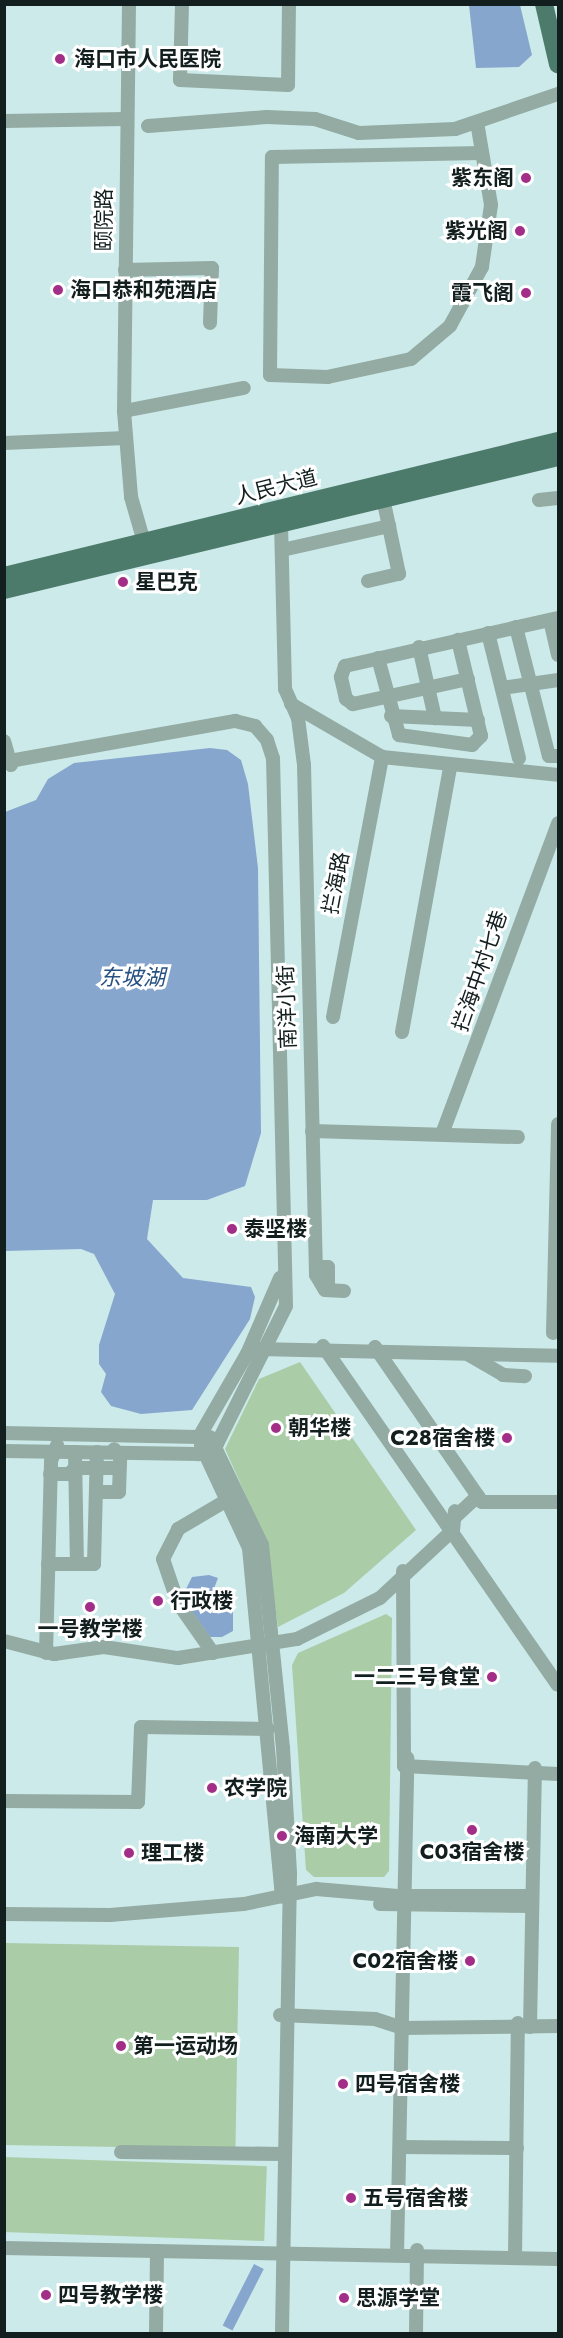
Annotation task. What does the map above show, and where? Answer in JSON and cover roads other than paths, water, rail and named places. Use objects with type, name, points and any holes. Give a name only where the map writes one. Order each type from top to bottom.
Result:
[{"type":"main road","points":[[544,4],[558,64]]},
{"type":"main road","points":[[553,4],[558,26]]},
{"type":"main road","name":"人民大道","points":[[4,576],[558,441]]},
{"type":"main road","name":"人民大道","points":[[4,590],[558,457]]},
{"type":"street","name":"颐院路","points":[[129,4],[125,119],[124,411],[131,497],[144,542]]},
{"type":"street","points":[[182,4],[180,81],[288,85],[289,4]]},
{"type":"street","points":[[148,126],[267,117],[315,119],[343,130],[376,132],[455,129],[558,94]]},
{"type":"street","points":[[4,121],[125,119]]},
{"type":"street","points":[[477,122],[483,153],[491,205],[482,267],[450,326],[411,359],[328,377],[270,375],[272,157],[483,153]]},
{"type":"street","points":[[376,132],[376,155]]},
{"type":"street","points":[[125,270],[212,268],[210,323]]},
{"type":"street","points":[[124,411],[244,387]]},
{"type":"street","points":[[4,443],[126,438]]},
{"type":"street","points":[[368,581],[399,574],[383,498]]},
{"type":"street","points":[[539,500],[558,498]]},
{"type":"street","name":"南洋小街","points":[[281,523],[290,702],[298,718],[304,765],[316,1267],[319,1284],[328,1290],[344,1291]]},
{"type":"street","points":[[282,550],[388,526]]},
{"type":"street","points":[[468,679],[353,704],[343,689],[345,666],[419,647],[554,619],[558,655]]},
{"type":"street","points":[[516,627],[549,756],[558,756]]},
{"type":"street","points":[[488,633],[519,758]]},
{"type":"street","points":[[378,658],[392,716],[403,737],[472,745],[481,736],[458,640]]},
{"type":"street","points":[[419,647],[435,718]]},
{"type":"street","points":[[502,688],[558,680]]},
{"type":"street","points":[[290,702],[382,757],[450,767],[558,775]]},
{"type":"street","points":[[392,716],[478,720]]},
{"type":"street","points":[[4,741],[7,764],[235,721],[255,726],[270,745],[286,1306],[203,1434]]},
{"type":"street","name":"拦海路","points":[[333,1017],[382,757]]},
{"type":"street","points":[[402,1032],[450,767]]},
{"type":"street","name":"拦海中村七巷","points":[[442,1134],[558,823]]},
{"type":"street","points":[[553,1333],[558,1124]]},
{"type":"street","points":[[312,1131],[518,1137]]},
{"type":"street","points":[[258,1347],[558,1354]]},
{"type":"street","points":[[208,1448],[258,1347]]},
{"type":"street","points":[[327,1348],[450,1529],[558,1678]]},
{"type":"street","points":[[377,1349],[482,1502],[558,1502]]},
{"type":"street","points":[[463,1352],[503,1375],[525,1376]]},
{"type":"street","points":[[4,1433],[203,1434]]},
{"type":"street","points":[[46,1653],[50,1474],[57,1451],[57,1434]]},
{"type":"street","points":[[203,1434],[232,1497],[249,1548],[283,1748],[284,2012],[280,2250],[275,2334]]},
{"type":"street","points":[[96,1492],[119,1492],[119,1468],[114,1452],[114,1435]]},
{"type":"street","points":[[4,1451],[114,1452],[208,1448]]},
{"type":"street","points":[[75,1452],[77,1564]]},
{"type":"street","points":[[48,1564],[94,1564],[97,1452]]},
{"type":"street","points":[[50,1474],[69,1474],[75,1468],[119,1468]]},
{"type":"street","points":[[4,1641],[46,1653],[104,1647],[178,1658],[266,1645],[355,1613],[450,1529],[455,1511],[478,1496]]},
{"type":"street","points":[[213,1653],[174,1595],[163,1559],[178,1529],[232,1497]]},
{"type":"street","points":[[406,1570],[409,1764],[402,2147],[416,2334]]},
{"type":"street","points":[[266,1645],[268,1729],[285,1900]]},
{"type":"street","points":[[545,1662],[558,1685]]},
{"type":"street","points":[[4,1801],[138,1802],[141,1727],[268,1729]]},
{"type":"street","points":[[409,1764],[558,1773]]},
{"type":"street","points":[[528,1770],[558,1768]]},
{"type":"street","points":[[512,2255],[514,2148],[521,2026],[532,1901],[528,1770]]},
{"type":"street","points":[[4,1916],[109,1918],[316,1898],[532,1901]]},
{"type":"street","points":[[284,2012],[375,2019],[404,2024],[558,2025]]},
{"type":"street","points":[[402,2147],[514,2148]]},
{"type":"street","points":[[121,2152],[282,2154]]},
{"type":"street","points":[[4,2246],[157,2251],[280,2250]]},
{"type":"street","points":[[4,2246],[410,2252],[512,2255],[558,2259]]},
{"type":"street","points":[[280,2250],[282,2334]]},
{"type":"street","points":[[156,2334],[157,2251]]},
{"type":"street","points":[[410,2252],[421,2334]]},
{"type":"street","points":[[512,2255],[558,2253]]},
{"type":"water","points":[[469,5],[520,5],[532,55],[519,67],[476,68]]},
{"type":"water","name":"东坡湖","points":[[210,748],[227,750],[241,760],[248,784],[258,868],[261,1133],[245,1186],[207,1200],[153,1200],[147,1239],[183,1278],[251,1287],[255,1297],[250,1319],[192,1410],[141,1414],[111,1406],[101,1392],[106,1374],[99,1364],[99,1345],[115,1294],[94,1254],[81,1249],[5,1251],[5,812],[36,800],[48,779],[74,763]]},
{"type":"water","points":[[209,1575],[218,1578],[210,1599],[233,1611],[233,1631],[222,1637],[210,1637],[182,1597],[192,1577]]},
{"type":"water","points":[[254,2264],[264,2269],[232,2330],[223,2325]]},
{"type":"place","name":"海口市人民医院","points":[[60,59]]},
{"type":"place","name":"紫东阁","points":[[526,178]]},
{"type":"place","name":"紫光阁","points":[[520,231]]},
{"type":"place","name":"海口恭和苑酒店","points":[[58,290]]},
{"type":"place","name":"霞飞阁","points":[[526,293]]},
{"type":"place","name":"星巴克","points":[[123,582]]},
{"type":"place","name":"泰坚楼","points":[[232,1229]]},
{"type":"place","name":"朝华楼","points":[[276,1428]]},
{"type":"place","name":"C28宿舍楼","points":[[507,1438]]},
{"type":"place","name":"行政楼","points":[[158,1601]]},
{"type":"place","name":"一号教学楼","points":[[90,1607]]},
{"type":"place","name":"一二三号食堂","points":[[492,1677]]},
{"type":"place","name":"农学院","points":[[212,1788]]},
{"type":"place","name":"C03宿舍楼","points":[[472,1830]]},
{"type":"place","name":"海南大学","points":[[282,1836]]},
{"type":"place","name":"理工楼","points":[[129,1853]]},
{"type":"place","name":"C02宿舍楼","points":[[470,1961]]},
{"type":"place","name":"第一运动场","points":[[121,2046]]},
{"type":"place","name":"四号宿舍楼","points":[[343,2084]]},
{"type":"place","name":"五号宿舍楼","points":[[351,2198]]},
{"type":"place","name":"四号教学楼","points":[[46,2295]]},
{"type":"place","name":"思源学堂","points":[[344,2298]]}]
